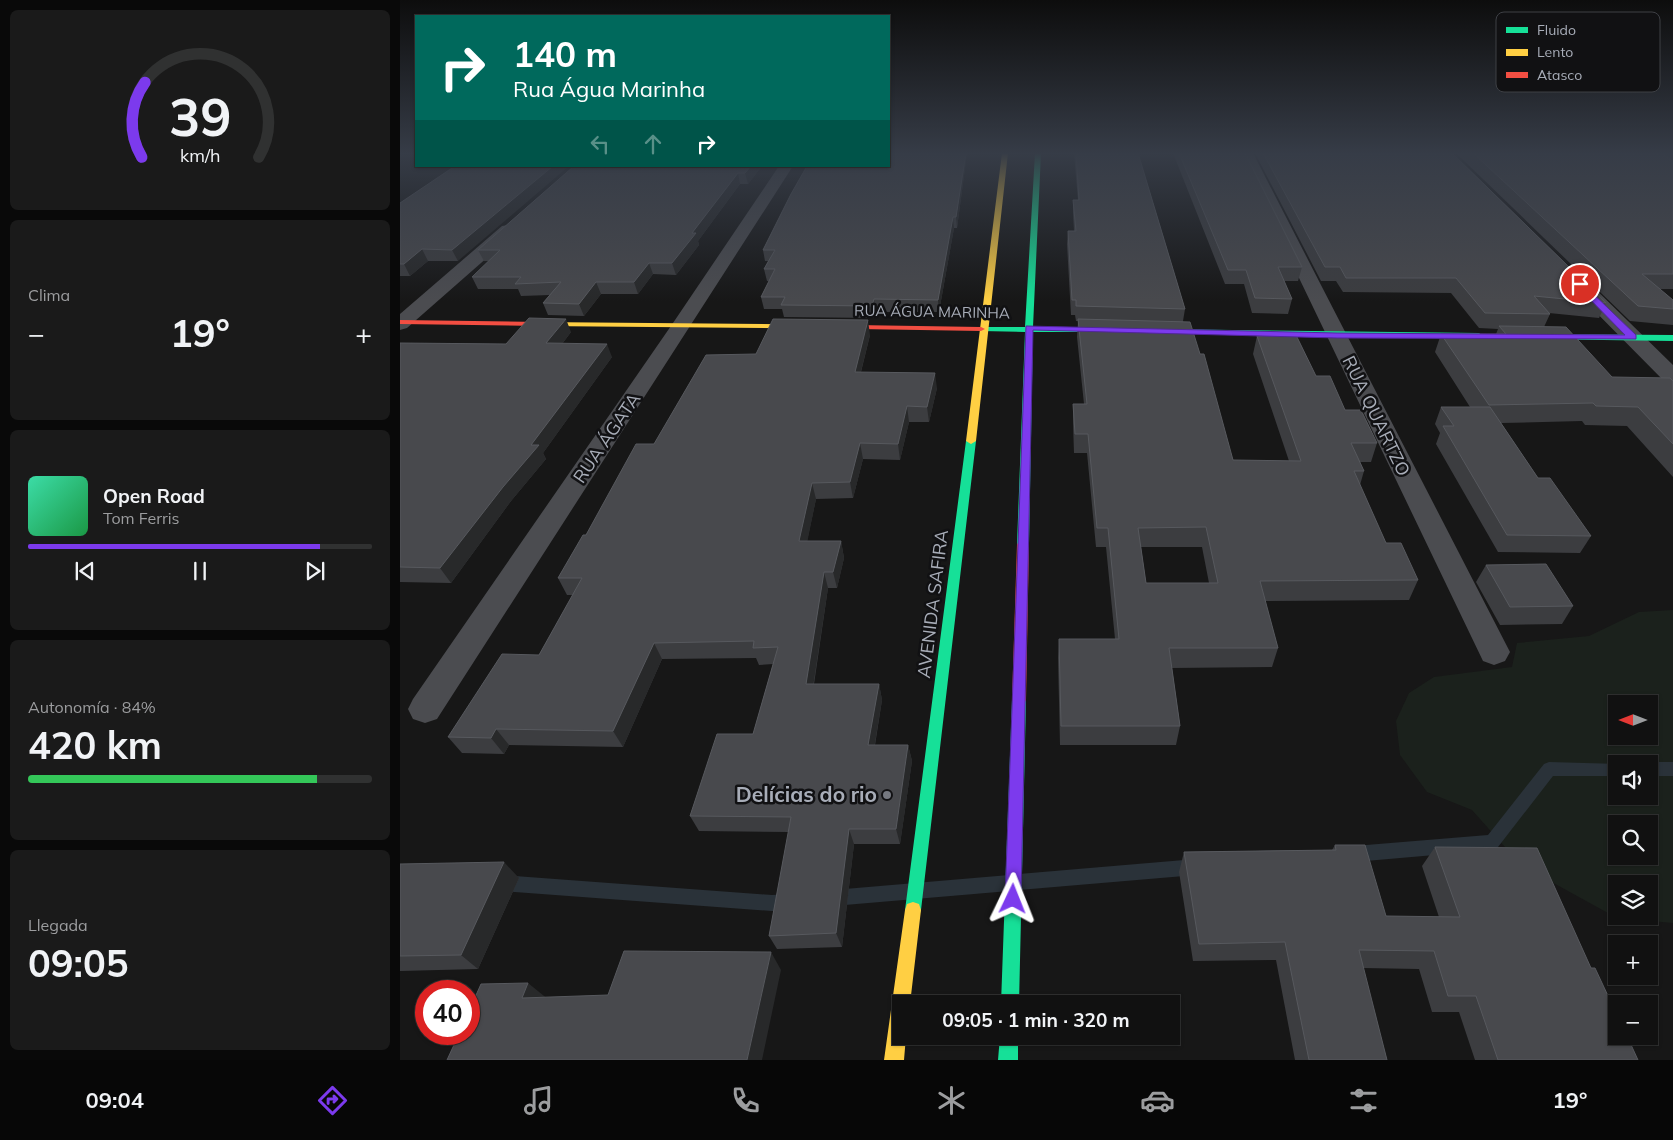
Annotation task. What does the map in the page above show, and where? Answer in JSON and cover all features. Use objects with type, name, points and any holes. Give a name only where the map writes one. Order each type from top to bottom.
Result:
[{"type":"street","name":"RUA ÁGATA","points":[[425,709],[762,202]]},
{"type":"street","name":"AVENIDA SAFIRA","points":[[894,1060],[999,202]]},
{"type":"street","points":[[1010,995],[1029,328],[1035,202]]},
{"type":"street","name":"RUA QUARTZO","points":[[1271,202],[1494,652]]},
{"type":"street","points":[[401,323],[521,218]]},
{"type":"street","points":[[1564,269],[1673,377]]},
{"type":"street","name":"RUA ÁGUA MARINHA","points":[[401,323],[683,324],[1128,330]]},
{"type":"street","points":[[1148,331],[1495,336]]},
{"type":"street","points":[[1524,337],[1673,338]]},
{"type":"street","points":[[1008,1060],[1009,1045]]},
{"type":"shaded area","points":[[1673,610],[1673,923],[1658,922],[1658,875],[1608,875],[1608,913],[1521,865],[1472,810],[1427,792],[1400,755],[1396,721],[1409,693],[1434,677],[1512,667],[1517,643],[1589,636],[1639,612]]},
{"type":"building","points":[[509,202],[452,250],[422,249],[404,264],[400,264],[400,203]]},
{"type":"building","points":[[532,202],[715,202],[692,233],[696,233],[672,263],[649,263],[634,282],[596,282],[579,304],[543,303],[561,282],[515,284],[521,277],[472,277],[500,250],[478,250]]},
{"type":"building","points":[[787,202],[958,202],[956,217],[953,217],[938,300],[874,299],[872,306],[781,305],[785,297],[761,297],[775,269],[764,269],[775,250],[763,250]]},
{"type":"building","points":[[1073,202],[1153,202],[1185,309],[1076,306],[1076,300],[1072,300],[1068,231],[1076,231]]},
{"type":"building","points":[[1200,202],[1270,202],[1302,267],[1278,267],[1292,299],[1255,298],[1246,270],[1228,270]]},
{"type":"building","points":[[1290,202],[1503,202],[1606,303],[1534,296],[1550,314],[1485,313],[1456,278],[1346,278],[1340,267],[1325,267]]},
{"type":"building","points":[[1526,202],[1673,202],[1673,274],[1642,274],[1673,300],[1673,309],[1638,306]]},
{"type":"building","points":[[529,318],[566,319],[546,343],[607,344],[531,445],[539,445],[503,487],[440,568],[400,567],[400,343],[506,344]]},
{"type":"building","points":[[773,319],[868,320],[855,372],[935,373],[927,407],[907,406],[898,444],[860,443],[850,482],[812,483],[799,541],[841,541],[833,572],[824,572],[806,684],[879,684],[868,745],[908,745],[896,829],[849,829],[836,933],[769,936],[791,817],[690,816],[717,734],[753,734],[778,647],[753,648],[754,641],[654,643],[613,731],[496,729],[491,738],[448,737],[502,654],[539,655],[582,578],[558,578],[583,535],[586,535],[636,444],[654,444],[706,355],[756,354]]},
{"type":"building","points":[[1078,319],[1190,322],[1200,354],[1204,354],[1233,460],[1301,461],[1257,336],[1296,335],[1316,376],[1330,376],[1345,410],[1361,410],[1377,443],[1351,443],[1364,471],[1354,471],[1386,543],[1401,543],[1418,580],[1260,581],[1278,648],[1169,648],[1180,726],[1061,726],[1059,639],[1119,639],[1108,528],[1097,528],[1088,434],[1075,434],[1073,404],[1087,404]],"holes":[[[1206,527],[1218,583],[1146,583],[1138,528]]]},
{"type":"building","points":[[1499,326],[1566,327],[1612,377],[1670,378],[1673,381],[1673,444],[1638,407],[1596,406],[1593,403],[1489,405],[1441,334],[1506,334]]},
{"type":"building","points":[[1441,407],[1490,407],[1538,478],[1550,478],[1591,536],[1507,535],[1443,426],[1454,426]]},
{"type":"building","points":[[1546,564],[1573,606],[1510,607],[1486,565]]},
{"type":"building","points":[[1335,845],[1365,845],[1386,916],[1460,917],[1435,847],[1537,848],[1591,968],[1595,968],[1608,996],[1608,1045],[1631,1045],[1638,1060],[1498,1060],[1476,996],[1448,996],[1434,951],[1359,950],[1387,1060],[1309,1060],[1285,942],[1199,944],[1184,852],[1336,850]]},
{"type":"building","points":[[504,862],[461,955],[400,956],[400,864]]},
{"type":"building","points":[[624,951],[771,952],[747,1060],[447,1060],[454,1045],[480,1045],[481,984],[528,983],[522,998],[608,995]]},
{"type":"waterway","points":[[1354,854],[1492,842],[1549,769],[1608,769]]},
{"type":"waterway","points":[[1658,769],[1673,769]]},
{"type":"waterway","points":[[833,898],[1196,867]]},
{"type":"waterway","points":[[501,883],[772,903],[790,902]]},
{"type":"traffic: fast","points":[[1023,544],[1029,328],[1035,202]]},
{"type":"traffic: fast","points":[[981,329],[1114,330]]},
{"type":"traffic: fast","points":[[1157,331],[1479,336]]},
{"type":"traffic: fast","points":[[1537,337],[1673,338]]},
{"type":"traffic: fast","points":[[913,910],[971,441]]},
{"type":"traffic: fast","points":[[1010,995],[1019,700]]},
{"type":"traffic: fast","points":[[1008,1060],[1009,1045]]},
{"type":"traffic: slow","points":[[971,441],[999,202]]},
{"type":"traffic: slow","points":[[540,324],[858,327]]},
{"type":"traffic: slow","points":[[894,1060],[913,910]]},
{"type":"traffic: jam","points":[[400,322],[540,324]]},
{"type":"traffic: jam","points":[[858,327],[981,329]]},
{"type":"traffic: jam","points":[[1019,700],[1023,544]]},
{"type":"place","name":"Delícias do rio","points":[[887,795]]},
{"type":"route","points":[[1013,899],[1029,328],[1337,335],[1633,337],[1580,284]]}]
